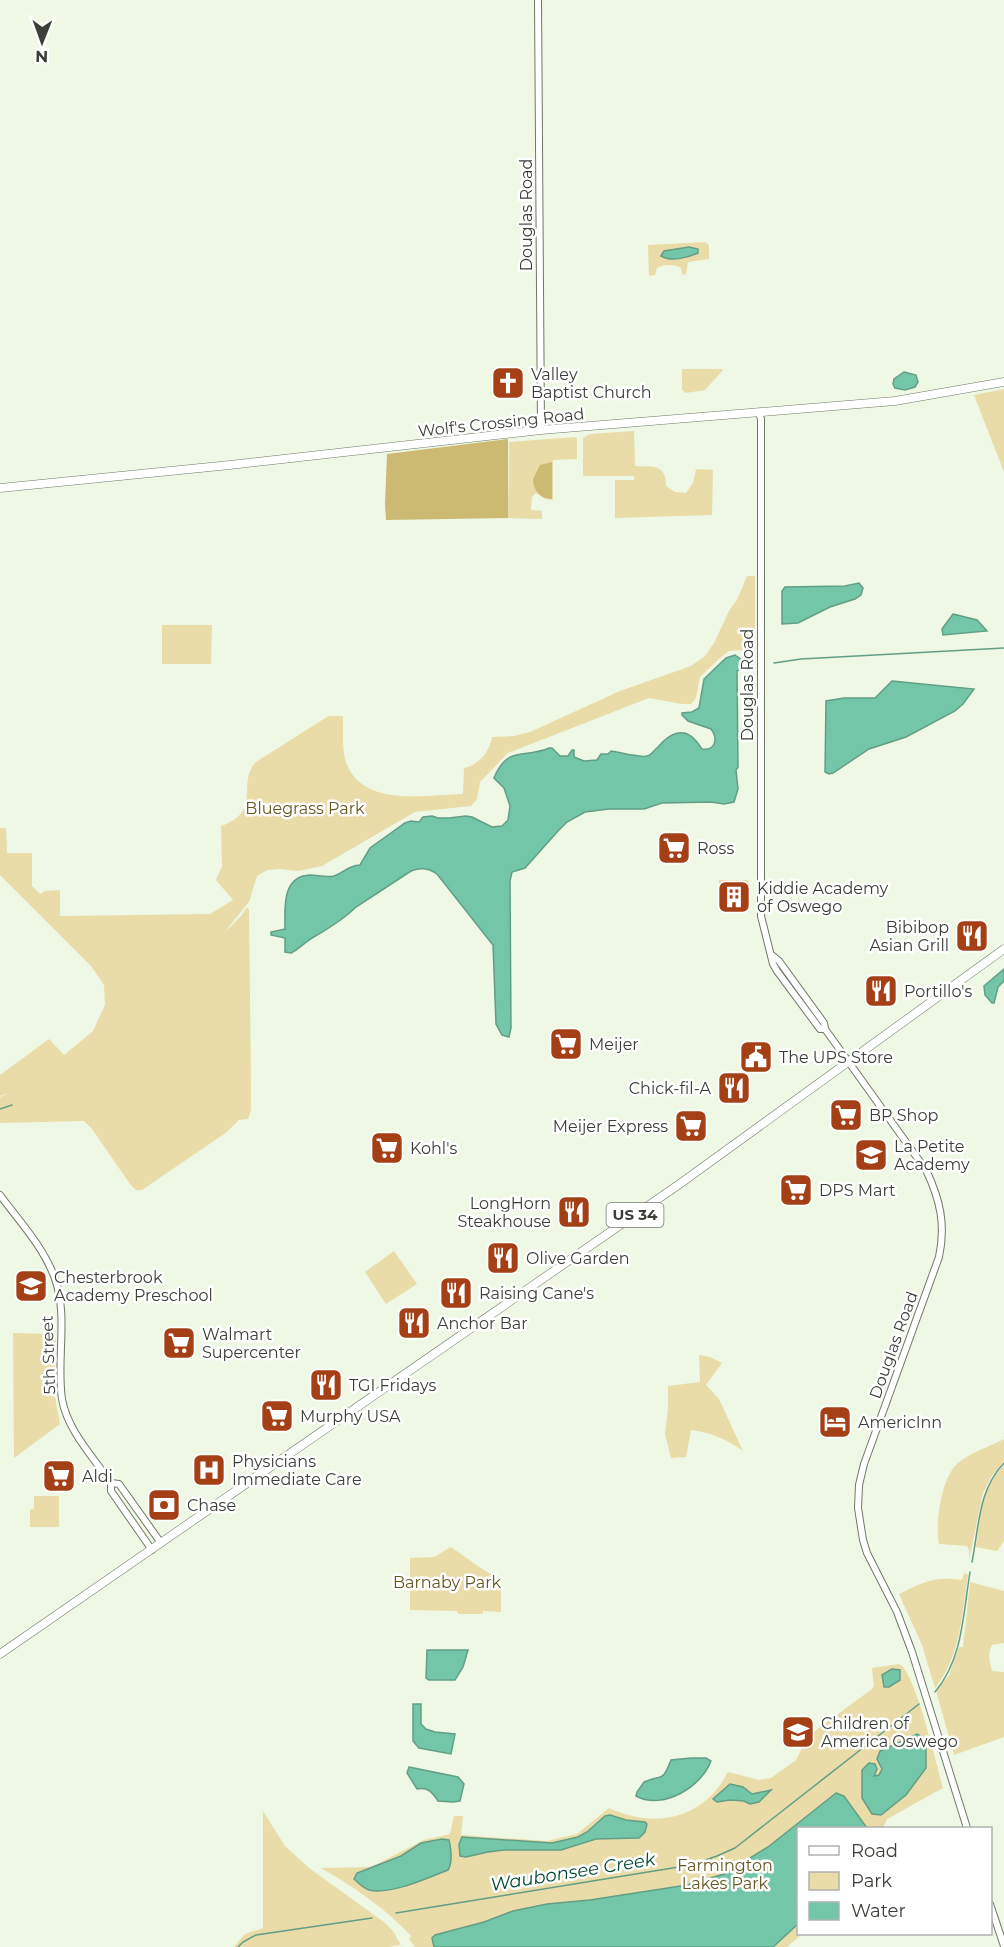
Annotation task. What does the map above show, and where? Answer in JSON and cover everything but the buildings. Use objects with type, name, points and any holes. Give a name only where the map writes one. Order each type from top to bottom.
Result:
[{"type":"main road","name":"Wolf's Crossing Road","points":[[0,488],[219,467],[541,430],[907,400],[1004,382]]},
{"type":"main road","name":"US 34","points":[[0,1654],[672,1189],[1004,949]]},
{"type":"street","name":"Douglas Road","points":[[538,0],[541,430]]},
{"type":"street","name":"Douglas Road","points":[[759,413],[761,419],[760,907],[763,929],[773,956],[824,1023],[825,1029],[926,1170],[937,1193],[942,1216],[939,1257],[864,1464],[859,1485],[858,1508],[864,1546],[901,1623],[967,1827]]},
{"type":"street","name":"5th Street","points":[[0,1195],[37,1244],[54,1277],[62,1325],[62,1401],[66,1414],[75,1432],[111,1482],[111,1491],[152,1550]]},
{"type":"street","name":"5th Street","points":[[111,1482],[119,1484],[161,1543]]},
{"type":"street","points":[[992,1910],[1004,1946]]},
{"type":"green space","points":[[705,242],[709,245],[709,259],[688,262],[686,275],[682,274],[681,268],[669,265],[657,268],[655,275],[649,276],[648,245]]},
{"type":"green space","points":[[682,369],[722,369],[705,390],[686,393],[682,390]]},
{"type":"green space","points":[[1004,389],[1004,472],[974,395]]},
{"type":"green space","points":[[634,431],[635,466],[661,470],[664,473],[666,486],[675,492],[686,493],[693,483],[696,469],[713,470],[712,515],[615,518],[615,480],[634,480],[634,476],[583,476],[583,438],[590,434]]},
{"type":"green space","points":[[575,437],[577,439],[577,459],[553,460],[553,500],[545,499],[536,493],[532,497],[531,510],[542,511],[542,519],[508,518],[509,442]]},
{"type":"green space","name":"Bluegrass Park","points":[[747,576],[755,576],[755,649],[729,651],[719,659],[700,677],[696,698],[691,704],[649,698],[508,753],[480,782],[477,799],[471,806],[415,812],[322,866],[298,871],[267,870],[257,876],[249,902],[223,934],[247,907],[249,910],[251,1083],[251,1110],[248,1119],[239,1120],[227,1132],[142,1190],[136,1190],[130,1184],[84,1121],[0,1123],[0,1097],[10,1093],[0,1096],[0,1075],[49,1039],[64,1055],[93,1031],[105,1005],[104,985],[91,966],[0,875],[0,828],[6,828],[7,853],[32,853],[32,886],[40,894],[45,891],[60,890],[60,916],[210,914],[233,900],[216,880],[222,866],[221,826],[234,820],[241,813],[247,797],[250,770],[256,762],[322,720],[329,716],[343,716],[343,746],[346,762],[354,777],[366,787],[380,793],[397,796],[463,794],[464,768],[483,757],[492,737],[514,736],[530,732],[620,691],[691,666],[705,656],[737,600]]},
{"type":"green space","points":[[162,625],[212,625],[211,664],[162,664]]},
{"type":"green space","points":[[719,880],[748,880],[748,890],[719,890]]},
{"type":"green space","points":[[394,1251],[417,1284],[386,1304],[365,1272]]},
{"type":"green space","points":[[13,1333],[56,1334],[54,1391],[60,1424],[14,1458]]},
{"type":"green space","points":[[699,1355],[722,1363],[706,1385],[719,1399],[743,1451],[718,1437],[691,1430],[686,1457],[671,1458],[665,1434],[668,1386],[700,1382]]},
{"type":"green space","points":[[1004,1439],[1004,1461],[991,1477],[983,1493],[969,1560],[967,1546],[939,1544],[938,1525],[943,1490],[952,1470],[958,1463]]},
{"type":"green space","points":[[1004,1465],[1004,1541],[997,1551],[976,1547],[983,1503],[991,1482]]},
{"type":"green space","points":[[34,1496],[59,1496],[59,1527],[30,1527],[30,1510],[34,1509]]},
{"type":"green space","name":"Barnaby Park","points":[[451,1547],[501,1580],[501,1612],[483,1611],[483,1614],[458,1614],[457,1611],[410,1610],[410,1558],[434,1557]]},
{"type":"green space","points":[[964,1573],[968,1575],[959,1634],[944,1676],[935,1688],[922,1645],[899,1594],[929,1581],[962,1580]]},
{"type":"green space","points":[[970,1582],[1004,1591],[1004,1643],[992,1645],[989,1655],[992,1671],[1004,1672],[1004,1737],[954,1755],[936,1691],[949,1675],[959,1647],[963,1647]]},
{"type":"green space","name":"Farmington Lakes Park","points":[[899,1664],[905,1670],[918,1700],[943,1788],[887,1819],[883,1827],[797,1827],[797,1935],[801,1935],[787,1947],[415,1947],[409,1939],[411,1936],[380,1907],[321,1868],[371,1867],[424,1840],[450,1834],[454,1816],[463,1816],[461,1835],[547,1841],[577,1834],[609,1808],[643,1818],[676,1816],[705,1801],[718,1788],[728,1772],[759,1780],[771,1778],[796,1760],[808,1736],[872,1689],[874,1686],[872,1668]]},
{"type":"green space","points":[[263,1811],[285,1846],[309,1868],[384,1922],[393,1931],[401,1945],[388,1947],[234,1947],[245,1934],[263,1928]]},
{"type":"shaded area","points":[[508,439],[508,518],[386,520],[387,454]]},
{"type":"shaded area","points":[[552,462],[552,499],[538,493],[533,479],[540,465]]},
{"type":"water","points":[[689,247],[698,249],[698,253],[679,259],[661,256],[664,251]]},
{"type":"water","points":[[904,372],[916,375],[918,382],[915,387],[905,390],[895,388],[894,379]]},
{"type":"water","points":[[859,583],[863,588],[861,595],[855,599],[830,607],[798,623],[782,624],[782,591],[785,587],[845,586]]},
{"type":"water","points":[[953,614],[977,620],[987,631],[943,635],[942,629]]},
{"type":"water","points":[[735,655],[742,660],[742,668],[737,671],[738,767],[736,770],[738,789],[734,802],[724,804],[662,803],[644,809],[585,812],[567,822],[525,868],[512,872],[510,881],[511,1028],[509,1037],[502,1035],[496,1024],[493,945],[437,874],[431,870],[411,871],[291,953],[285,952],[285,938],[271,935],[271,932],[285,929],[285,904],[289,888],[294,881],[310,875],[334,876],[360,865],[370,848],[405,823],[419,822],[423,817],[466,816],[492,827],[502,826],[508,820],[510,806],[504,788],[494,778],[499,767],[511,756],[552,748],[560,756],[568,756],[574,750],[574,757],[584,761],[597,760],[601,754],[608,754],[611,751],[644,756],[650,755],[662,742],[677,733],[692,737],[702,749],[710,748],[715,740],[711,729],[688,721],[682,713],[692,712],[699,708],[704,679],[726,658]]},
{"type":"water","points":[[892,681],[974,689],[955,711],[906,737],[869,749],[833,773],[825,772],[826,701],[844,698],[875,698]]},
{"type":"water","points":[[1004,969],[1004,981],[998,987],[994,1003],[992,1003],[985,995],[984,986]]},
{"type":"water","points":[[427,1650],[468,1650],[463,1667],[455,1680],[426,1678]]},
{"type":"water","points":[[892,1669],[900,1670],[900,1680],[889,1687],[884,1687],[882,1675]]},
{"type":"water","points":[[413,1704],[421,1704],[421,1724],[426,1729],[455,1734],[451,1754],[419,1748],[413,1741]]},
{"type":"water","points":[[917,1734],[922,1737],[926,1749],[926,1768],[906,1795],[881,1815],[872,1814],[862,1798],[862,1770],[869,1763],[875,1764],[877,1769],[874,1776],[879,1775],[882,1769],[877,1759],[880,1751]]},
{"type":"water","points":[[706,1758],[711,1761],[699,1779],[680,1794],[658,1800],[647,1800],[636,1796],[644,1782],[664,1775],[671,1760]]},
{"type":"water","points":[[409,1767],[458,1777],[464,1784],[460,1801],[438,1801],[429,1791],[417,1789],[407,1773]]},
{"type":"water","points":[[730,1784],[743,1787],[752,1794],[771,1790],[759,1802],[750,1804],[730,1800],[717,1802],[713,1799]]},
{"type":"water","points":[[836,1793],[844,1796],[866,1827],[797,1827],[797,1925],[773,1947],[434,1947],[432,1938],[435,1935],[484,1922],[513,1911],[547,1904],[590,1900],[687,1885],[724,1874],[768,1847]]},
{"type":"water","points":[[605,1816],[645,1822],[647,1824],[645,1832],[639,1838],[596,1839],[561,1850],[504,1850],[466,1857],[460,1856],[459,1844],[462,1837],[552,1843],[578,1837]]},
{"type":"water","points":[[449,1840],[450,1844],[451,1859],[448,1870],[409,1885],[378,1891],[369,1890],[354,1879],[357,1873],[401,1856],[421,1843]]},
{"type":"waterway","points":[[774,663],[801,659],[1004,648]]},
{"type":"waterway","points":[[0,1109],[12,1105]]},
{"type":"waterway","name":"Waubonsee Creek","points":[[972,1562],[984,1497],[995,1474],[1004,1463]]},
{"type":"waterway","name":"Waubonsee Creek","points":[[935,1692],[957,1651],[970,1572]]},
{"type":"waterway","name":"Waubonsee Creek","points":[[396,1913],[691,1865],[717,1856],[735,1848],[919,1704]]},
{"type":"waterway","name":"Waubonsee Creek","points":[[238,1947],[256,1935],[372,1918]]},
{"type":"place","name":"Valley Baptist Church","points":[[508,383]]},
{"type":"place","name":"Ross","points":[[674,848]]},
{"type":"place","name":"Kiddie Academy of Oswego","points":[[734,897]]},
{"type":"place","name":"Bibibop Asian Grill","points":[[972,936]]},
{"type":"place","name":"Portillo's","points":[[881,991]]},
{"type":"place","name":"Meijer","points":[[566,1044]]},
{"type":"place","name":"The UPS Store","points":[[756,1057]]},
{"type":"place","name":"Chick-fil-A","points":[[734,1088]]},
{"type":"place","name":"BP Shop","points":[[846,1115]]},
{"type":"place","name":"Meijer Express","points":[[691,1126]]},
{"type":"place","name":"Kohl's","points":[[387,1148]]},
{"type":"place","name":"La Petite Academy","points":[[871,1155]]},
{"type":"place","name":"DPS Mart","points":[[796,1190]]},
{"type":"place","name":"LongHorn Steakhouse","points":[[574,1212]]},
{"type":"place","name":"Olive Garden","points":[[503,1258]]},
{"type":"place","name":"Chesterbrook Academy Preschool","points":[[31,1286]]},
{"type":"place","name":"Raising Cane's","points":[[456,1293]]},
{"type":"place","name":"Anchor Bar","points":[[414,1323]]},
{"type":"place","name":"Walmart Supercenter","points":[[179,1343]]},
{"type":"place","name":"TGI Fridays","points":[[326,1385]]},
{"type":"place","name":"Murphy USA","points":[[277,1416]]},
{"type":"place","name":"AmericInn","points":[[835,1422]]},
{"type":"place","name":"Physicians Immediate Care","points":[[209,1470]]},
{"type":"place","name":"Aldi","points":[[59,1476]]},
{"type":"place","name":"Chase","points":[[164,1505]]},
{"type":"place","name":"Children of America Oswego","points":[[798,1732]]}]
